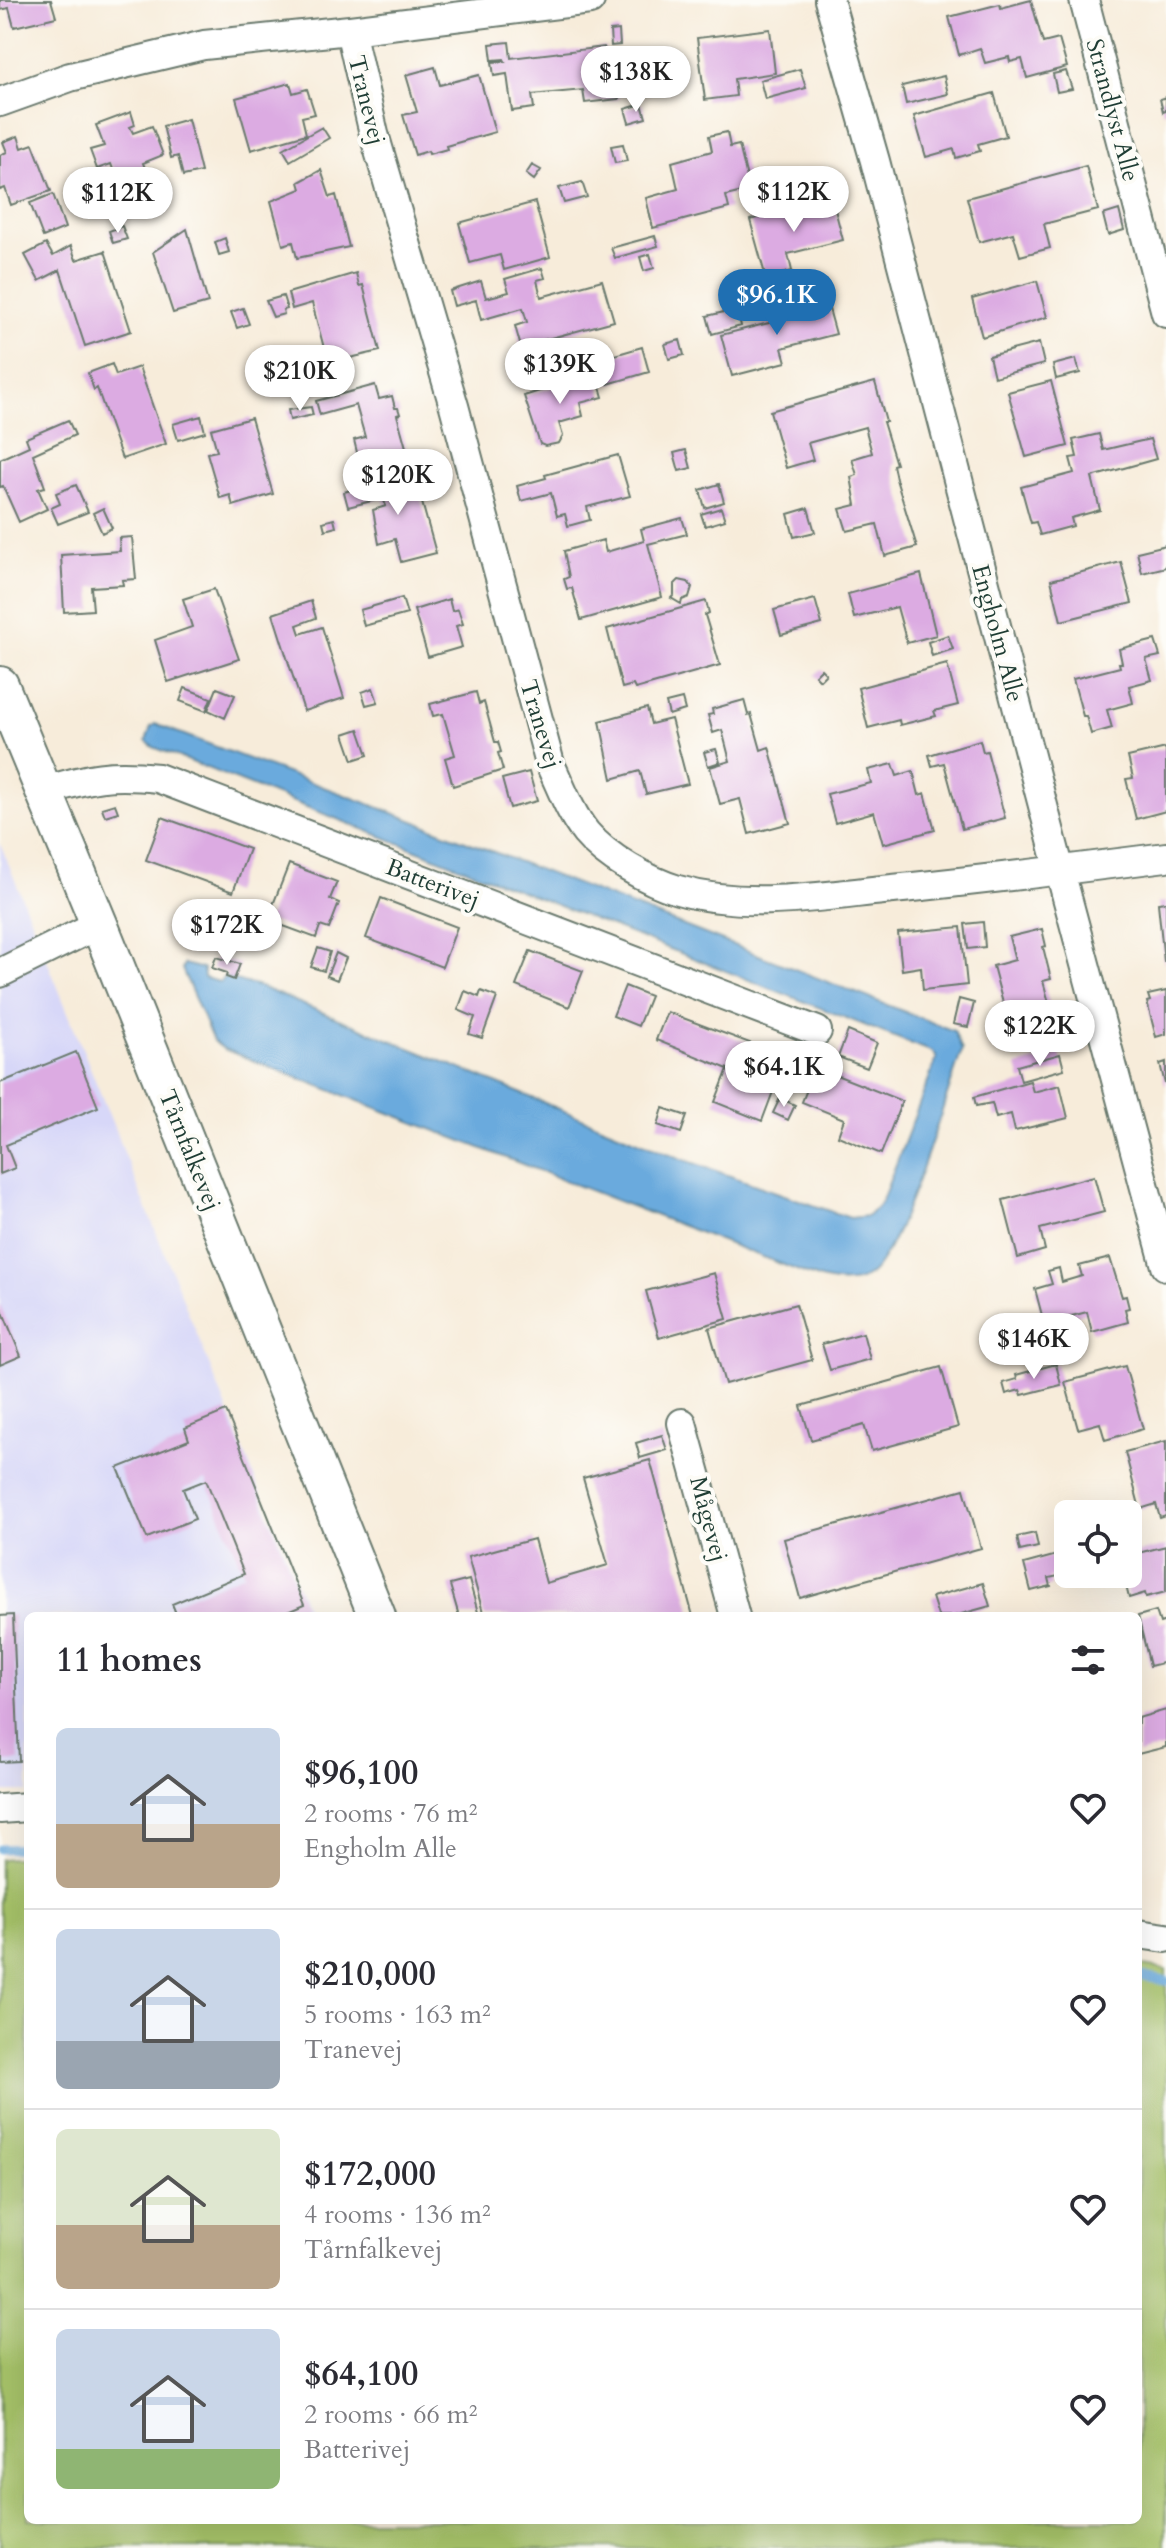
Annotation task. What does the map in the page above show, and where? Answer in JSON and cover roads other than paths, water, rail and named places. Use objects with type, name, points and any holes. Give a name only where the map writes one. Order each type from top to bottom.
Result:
[{"type":"street","points":[[0,102],[70,77],[204,45],[590,0]]},
{"type":"street","name":"Engholm Alle","points":[[829,0],[875,161],[1166,1266]]},
{"type":"street","name":"Strandlyst Alle","points":[[1084,0],[1166,313]]},
{"type":"street","name":"Tranevej","points":[[350,30],[374,134],[454,406],[550,764],[587,834],[612,856],[641,874],[677,890],[720,898],[820,896],[1166,857]]},
{"type":"street","name":"Tårnfalkevej","points":[[0,685],[375,1612]]},
{"type":"street","name":"Batterivej","points":[[44,791],[90,777],[121,774],[158,778],[817,1031]]},
{"type":"street","points":[[0,973],[99,924]]},
{"type":"street","name":"Mågevej","points":[[682,1423],[734,1612]]},
{"type":"street","points":[[0,1809],[24,1807]]},
{"type":"street","points":[[1142,1935],[1166,1938]]},
{"type":"water","points":[[155,724],[954,1031],[962,1050],[908,1206],[881,1262],[868,1276],[857,1281],[820,1279],[224,1049],[213,1041],[182,969],[184,964],[203,969],[204,978],[220,982],[224,977],[260,987],[682,1159],[850,1218],[868,1216],[881,1203],[937,1058],[933,1052],[153,747],[146,741]]},
{"type":"waterway","points":[[0,1849],[24,1848]]},
{"type":"waterway","points":[[1142,1977],[1166,1981]]}]
